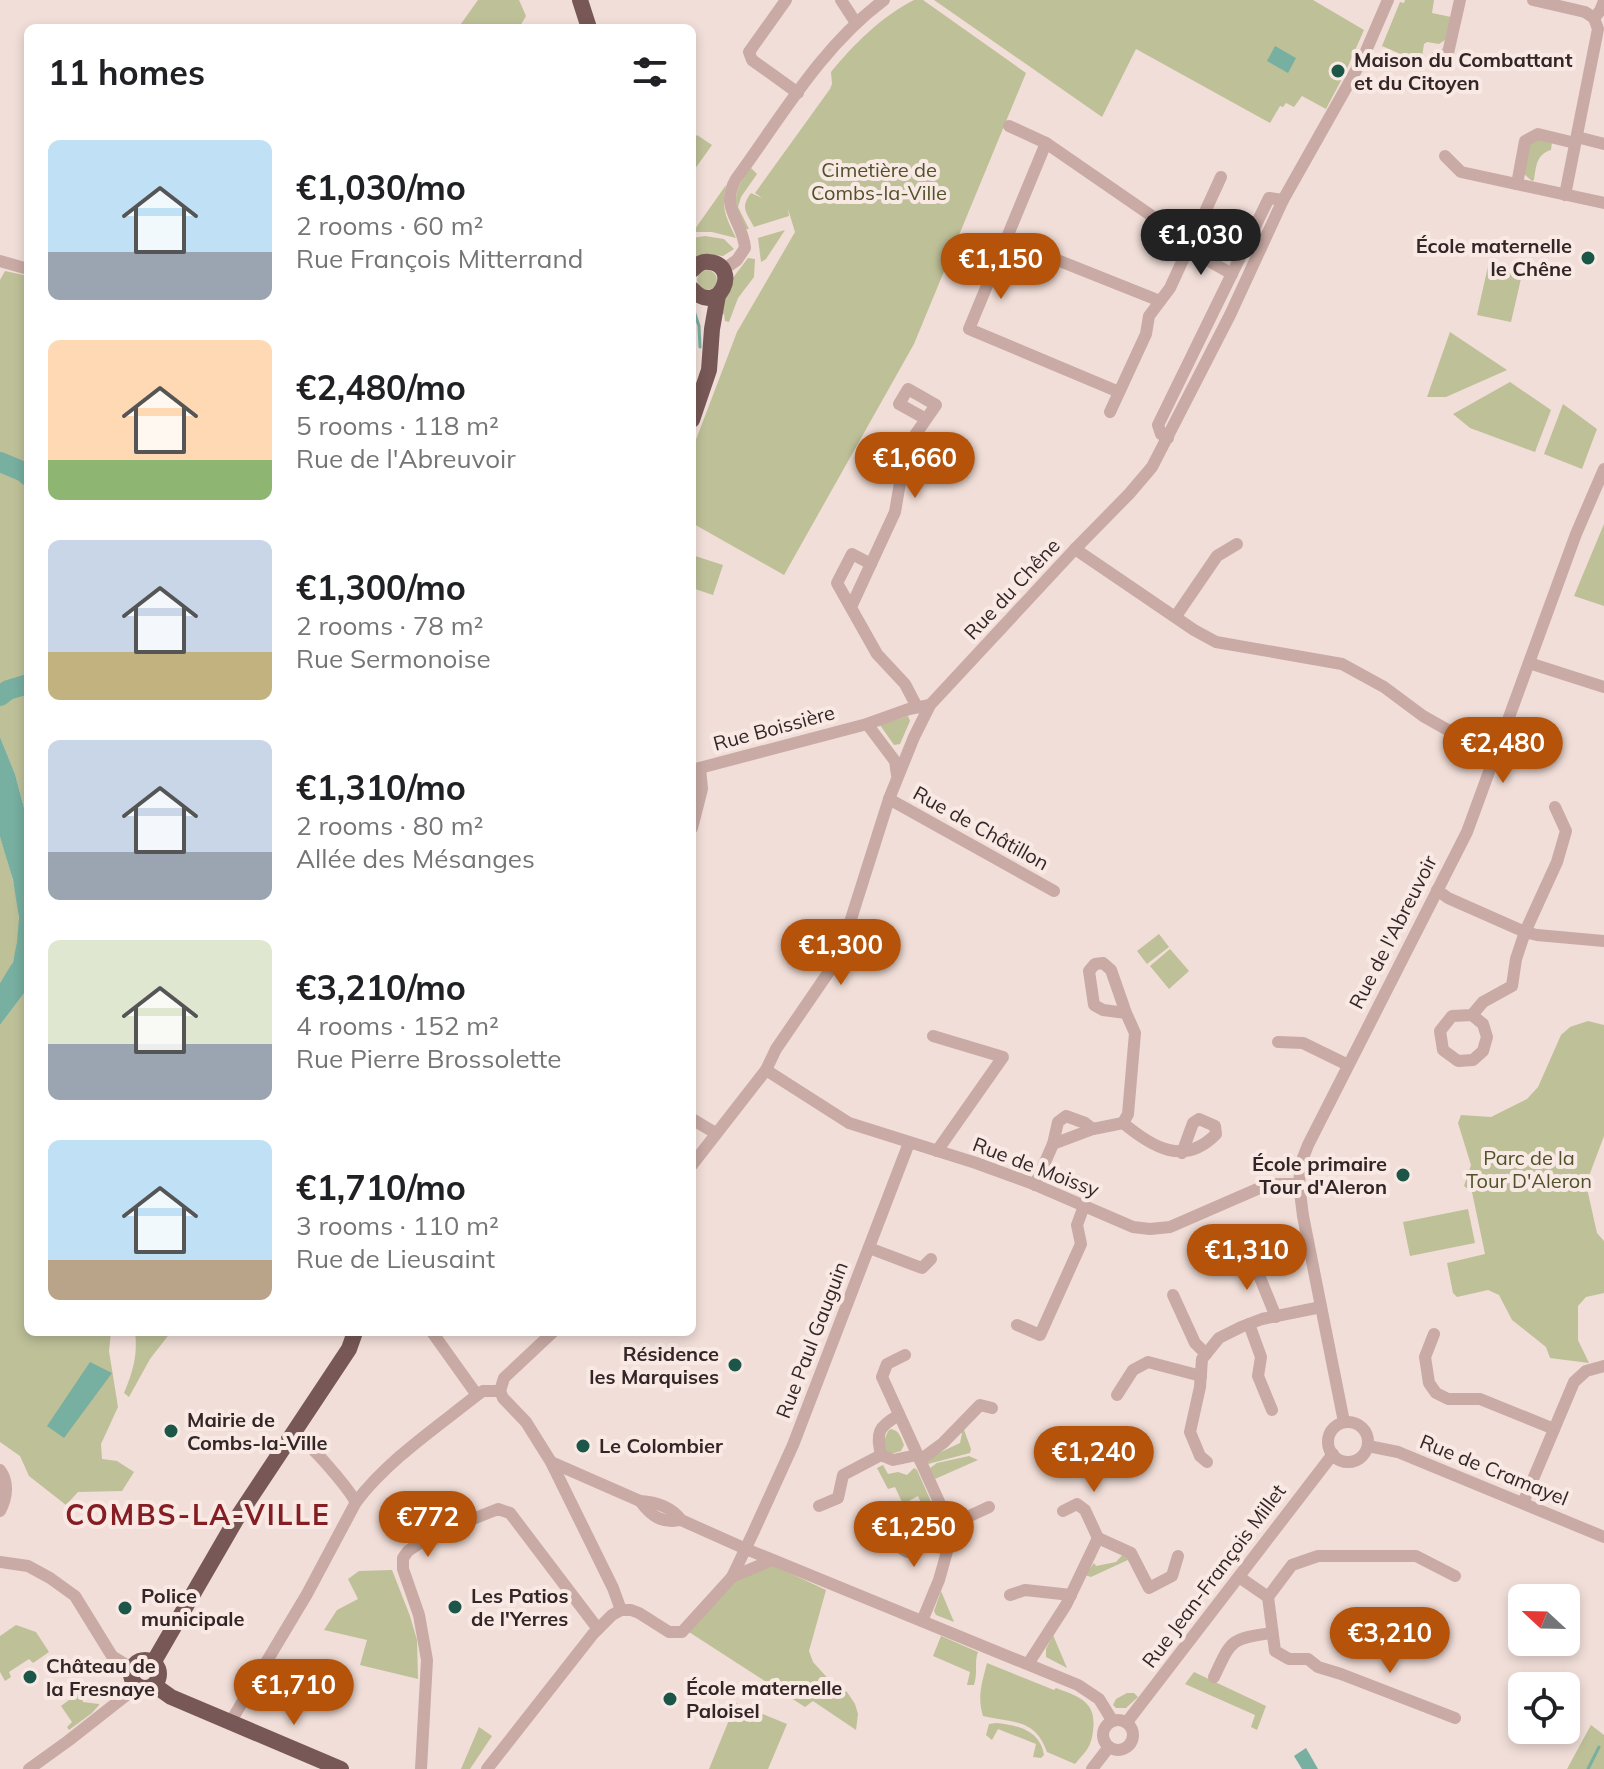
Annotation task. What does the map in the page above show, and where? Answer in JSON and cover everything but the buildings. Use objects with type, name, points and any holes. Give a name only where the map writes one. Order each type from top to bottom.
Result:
[{"type":"main road","points":[[580,0],[588,24]]},
{"type":"main road","points":[[696,264],[713,262],[723,270],[726,283],[723,289],[703,294],[712,329],[709,370],[696,408]]},
{"type":"main road","points":[[153,1663],[237,1518],[349,1349],[354,1336]]},
{"type":"main road","points":[[146,1685],[159,1673],[153,1663],[144,1660],[136,1665],[132,1676],[146,1685],[341,1769]]},
{"type":"street","points":[[786,0],[749,52],[752,60],[798,93]]},
{"type":"street","points":[[841,0],[856,23]]},
{"type":"street","points":[[723,270],[737,260],[745,248],[729,204],[732,185],[827,53],[884,0]]},
{"type":"street","name":"Rue du Chêne","points":[[696,1160],[766,1070],[776,1049],[839,957],[889,799],[924,706],[1152,467],[1230,315],[1283,200],[1363,58],[1388,0]]},
{"type":"street","points":[[1435,58],[1448,53],[1460,0]]},
{"type":"street","points":[[1533,0],[1585,12],[1594,18],[1598,29],[1565,195]]},
{"type":"street","points":[[1594,18],[1604,1]]},
{"type":"street","points":[[1009,126],[1046,143],[1232,274]]},
{"type":"street","points":[[1517,184],[1525,141],[1538,134],[1604,144]]},
{"type":"street","points":[[1046,143],[969,329],[1119,392]]},
{"type":"street","points":[[1445,156],[1461,172],[1604,203]]},
{"type":"street","points":[[1110,412],[1146,334],[1149,316],[1170,288],[1221,177]]},
{"type":"street","name":"Rue du Chêne","points":[[1168,438],[1161,434],[1158,425],[1269,198],[1283,200]]},
{"type":"street","points":[[1007,240],[1160,301]]},
{"type":"street","points":[[0,261],[24,268]]},
{"type":"street","points":[[851,607],[895,512],[906,448],[926,419]]},
{"type":"street","name":"Rue de l'Abreuvoir","points":[[1344,1422],[1303,1216],[1299,1184],[1301,1163],[1467,832],[1576,534],[1604,469]]},
{"type":"street","points":[[1176,616],[1217,556],[1237,544]]},
{"type":"street","points":[[1075,549],[1216,642],[1342,664],[1384,687],[1446,729],[1497,750]]},
{"type":"street","points":[[871,564],[852,554],[837,583],[877,654],[924,706]]},
{"type":"street","points":[[1529,663],[1604,687]]},
{"type":"street","name":"Rue Boissière","points":[[696,769],[924,706]]},
{"type":"street","name":"Rue Boissière","points":[[867,724],[895,761],[898,775]]},
{"type":"street","points":[[696,769],[702,789],[696,812]]},
{"type":"street","name":"Rue de Châtillon","points":[[889,799],[1054,891]]},
{"type":"street","points":[[1472,1015],[1483,1002],[1512,986],[1516,959],[1525,932],[1557,862],[1566,831],[1555,807]]},
{"type":"street","points":[[1437,890],[1448,898],[1525,932],[1604,941]]},
{"type":"street","points":[[1053,1144],[1093,1129],[1123,1123],[1128,1114],[1135,1033],[1126,1013]]},
{"type":"street","points":[[933,1036],[1003,1057],[937,1151]]},
{"type":"street","points":[[1278,1042],[1303,1043],[1348,1065]]},
{"type":"street","name":"Rue de Moissy","points":[[766,1070],[849,1123],[1035,1185],[1133,1227],[1170,1227],[1262,1187],[1299,1184]]},
{"type":"street","points":[[1035,1185],[1053,1144],[1058,1122],[1066,1116],[1093,1129]]},
{"type":"street","points":[[696,1121],[715,1135]]},
{"type":"street","points":[[1123,1123],[1142,1139],[1182,1153]]},
{"type":"street","name":"Rue Paul Gauguin","points":[[732,1577],[793,1445],[909,1143]]},
{"type":"street","points":[[1017,1325],[1040,1335],[1081,1244],[1077,1225],[1084,1206]]},
{"type":"street","points":[[869,1248],[922,1268],[931,1259]]},
{"type":"street","points":[[1250,1253],[1276,1317]]},
{"type":"street","points":[[1173,1295],[1195,1343],[1206,1354]]},
{"type":"street","points":[[1207,1462],[1200,1456],[1190,1432],[1200,1387],[1202,1359],[1219,1338],[1249,1324],[1321,1307]]},
{"type":"street","points":[[1249,1324],[1261,1357],[1258,1376],[1272,1410]]},
{"type":"street","points":[[1434,1334],[1425,1357],[1429,1383],[1436,1393],[1448,1399],[1480,1399],[1554,1429]]},
{"type":"street","points":[[435,1336],[477,1395]]},
{"type":"street","points":[[549,1336],[504,1378],[500,1391],[526,1422],[551,1462],[621,1610]]},
{"type":"street","points":[[905,1355],[887,1364],[882,1377],[941,1506],[948,1548],[922,1621]]},
{"type":"street","points":[[1117,1395],[1133,1370],[1148,1362],[1201,1376]]},
{"type":"street","points":[[1523,1503],[1577,1378],[1586,1371],[1604,1366]]},
{"type":"street","points":[[231,1721],[307,1594],[356,1502],[382,1473],[477,1395],[483,1391],[500,1391]]},
{"type":"street","points":[[881,1455],[893,1460],[918,1458],[943,1443],[980,1405],[992,1408]]},
{"type":"street","points":[[881,1455],[877,1438],[883,1424],[899,1415]]},
{"type":"street","points":[[1344,1422],[1351,1422],[1362,1428],[1368,1446],[1361,1457],[1350,1462],[1343,1461],[1333,1454],[1328,1442],[1329,1435],[1344,1422]]},
{"type":"street","points":[[293,1432],[356,1502]]},
{"type":"street","name":"Rue de Cramayel","points":[[1368,1446],[1398,1452],[1604,1537]]},
{"type":"street","name":"Rue Jean-François Millet","points":[[1127,1722],[1333,1454]]},
{"type":"street","points":[[819,1506],[838,1498],[843,1475],[881,1455]]},
{"type":"street","points":[[551,1462],[640,1501],[652,1502],[674,1511],[681,1520],[746,1549],[1078,1685],[1099,1699],[1112,1720]]},
{"type":"street","points":[[0,1470],[7,1486],[0,1511]]},
{"type":"street","points":[[1063,1511],[1077,1504],[1085,1510],[1098,1538],[1131,1553],[1149,1588],[1172,1576],[1178,1556]]},
{"type":"street","points":[[946,1527],[989,1507]]},
{"type":"street","points":[[421,1769],[427,1660],[419,1615],[403,1569],[403,1558],[408,1551],[430,1536],[498,1509],[510,1513],[598,1629]]},
{"type":"street","points":[[1028,1664],[1071,1595],[1098,1538]]},
{"type":"street","points":[[894,1544],[907,1552],[922,1546],[948,1548]]},
{"type":"street","points":[[1455,1576],[1416,1556],[1318,1556],[1292,1565],[1268,1597],[1275,1651],[1289,1659],[1308,1659],[1318,1667],[1455,1718]]},
{"type":"street","points":[[487,1769],[612,1615],[621,1610],[631,1610],[669,1632],[682,1632],[732,1577],[772,1560]]},
{"type":"street","points":[[2,1563],[28,1566],[75,1596],[112,1656],[133,1669]]},
{"type":"street","points":[[1239,1577],[1268,1597]]},
{"type":"street","points":[[1010,1595],[1025,1590],[1071,1595]]},
{"type":"street","points":[[1214,1677],[1228,1648],[1240,1637],[1272,1633]]},
{"type":"street","points":[[34,1767],[146,1685]]},
{"type":"street","points":[[1112,1720],[1127,1722],[1134,1734],[1131,1744],[1123,1750],[1109,1747],[1104,1739],[1104,1730],[1112,1720]]},
{"type":"street","points":[[1092,1769],[1109,1747]]},
{"type":"green space","points":[[478,0],[519,0],[526,16],[521,24],[461,24]]},
{"type":"green space","name":"Cimetière de Combs-la-Ville","points":[[914,0],[923,0],[1026,73],[914,344],[784,575],[696,525],[696,440],[737,332],[795,232],[788,209],[789,216],[754,227],[745,210],[746,203],[751,193],[762,198],[755,193],[830,89],[831,72],[890,14]]},
{"type":"green space","points":[[934,0],[1313,0],[1364,30],[1326,109],[1302,96],[1294,107],[1286,103],[1280,106],[1270,123],[1136,49],[1102,117]]},
{"type":"green space","points":[[1405,0],[1434,0],[1432,13],[1451,17],[1445,40],[1439,44],[1424,44],[1421,63],[1382,46],[1400,2],[1404,3]]},
{"type":"green space","points":[[696,136],[712,145],[696,167]]},
{"type":"green space","points":[[1536,139],[1552,142],[1551,150],[1540,158],[1532,181],[1524,174],[1529,145]]},
{"type":"green space","points":[[751,168],[757,174],[738,207],[749,229],[746,229],[738,211],[736,197],[740,184]]},
{"type":"green space","points":[[726,185],[725,213],[736,238],[696,232]]},
{"type":"green space","points":[[785,230],[766,259],[761,262],[758,238]]},
{"type":"green space","points":[[696,237],[724,239],[734,249],[723,256],[706,254],[696,258]]},
{"type":"green space","points":[[748,258],[755,259],[754,277],[738,298],[729,322],[725,321],[724,314],[719,315],[732,279]]},
{"type":"green space","points":[[1489,262],[1523,270],[1511,322],[1477,315]]},
{"type":"green space","points":[[707,270],[714,273],[717,280],[714,287],[707,290],[700,287],[697,280],[700,273]]},
{"type":"green space","points":[[5,271],[24,275],[24,808],[0,737],[0,280]]},
{"type":"green space","points":[[1450,332],[1507,370],[1446,397],[1427,397]]},
{"type":"green space","points":[[1510,382],[1551,410],[1535,452],[1470,428],[1453,414]]},
{"type":"green space","points":[[1563,404],[1597,429],[1582,469],[1544,454]]},
{"type":"green space","points":[[1604,524],[1604,606],[1574,596]]},
{"type":"green space","points":[[696,556],[723,565],[713,595],[696,589]]},
{"type":"green space","points":[[908,716],[910,721],[900,744],[894,745],[880,725]]},
{"type":"green space","points":[[0,837],[17,898],[19,930],[12,964],[0,983]]},
{"type":"green space","points":[[1159,934],[1169,947],[1147,964],[1137,951]]},
{"type":"green space","points":[[1170,949],[1189,971],[1169,989],[1150,966]]},
{"type":"green space","points":[[24,993],[24,1336],[111,1336],[109,1351],[118,1407],[101,1444],[102,1459],[117,1461],[134,1472],[122,1491],[78,1492],[66,1505],[29,1476],[20,1456],[0,1442],[0,1025]]},
{"type":"green space","name":"Parc de la Tour D'Aleron","points":[[1588,1021],[1604,1025],[1604,1136],[1586,1184],[1597,1233],[1604,1241],[1604,1293],[1586,1297],[1578,1306],[1578,1340],[1589,1363],[1550,1358],[1546,1347],[1512,1320],[1499,1295],[1488,1290],[1457,1297],[1453,1293],[1447,1263],[1485,1254],[1472,1192],[1464,1186],[1471,1165],[1458,1123],[1461,1115],[1491,1117],[1527,1099],[1538,1087],[1561,1035],[1570,1027]]},
{"type":"green space","points":[[1468,1209],[1475,1243],[1410,1256],[1403,1222]]},
{"type":"green space","points":[[135,1336],[168,1336],[150,1359],[129,1397],[124,1393],[136,1348]]},
{"type":"green space","points":[[963,1427],[970,1453],[928,1464],[926,1459],[960,1443],[962,1433],[957,1433]]},
{"type":"green space","points":[[891,1429],[898,1433],[904,1445],[901,1451],[890,1454],[882,1446]]},
{"type":"green space","points":[[969,1456],[978,1460],[935,1479],[930,1468],[937,1463]]},
{"type":"green space","points":[[883,1465],[888,1474],[898,1472],[907,1475],[914,1468],[917,1470],[933,1506],[924,1510],[918,1496],[903,1504],[895,1487],[888,1489],[877,1468]]},
{"type":"green space","points":[[1125,1552],[1130,1559],[1091,1577],[1085,1575],[1094,1563],[1096,1566],[1116,1562]]},
{"type":"green space","points":[[770,1564],[826,1590],[809,1651],[813,1662],[833,1684],[847,1692],[855,1704],[858,1714],[856,1730],[813,1701],[805,1707],[689,1632],[735,1579]]},
{"type":"green space","points":[[392,1570],[417,1640],[418,1679],[360,1665],[367,1640],[324,1630],[337,1610],[358,1599],[348,1579],[359,1571]]},
{"type":"green space","points":[[941,1591],[954,1622],[936,1615],[934,1611]]},
{"type":"green space","points":[[16,1625],[36,1632],[49,1652],[33,1663],[29,1659],[9,1672],[11,1677],[5,1681],[0,1672],[0,1636]]},
{"type":"green space","points":[[1053,1635],[1067,1668],[1046,1657],[1046,1649]]},
{"type":"green space","points":[[941,1636],[978,1652],[974,1685],[967,1685],[970,1672],[933,1656]]},
{"type":"green space","points":[[987,1663],[1054,1690],[1072,1694],[1085,1702],[1094,1721],[1092,1737],[1075,1764],[1047,1752],[1036,1733],[1022,1724],[983,1716],[980,1696]]},
{"type":"green space","points":[[1194,1672],[1266,1706],[1257,1730],[1251,1727],[1255,1715],[1185,1684]]},
{"type":"green space","points":[[81,1693],[83,1702],[99,1705],[69,1730],[67,1727],[72,1722],[61,1706],[71,1695]]},
{"type":"green space","points":[[1127,1693],[1138,1697],[1126,1708],[1116,1708],[1113,1705],[1116,1699]]},
{"type":"green space","points":[[736,1703],[787,1724],[768,1769],[709,1769]]},
{"type":"green space","points":[[989,1724],[1019,1727],[1033,1734],[1044,1755],[1041,1758],[1033,1757],[1036,1744],[998,1729],[992,1740],[986,1735]]},
{"type":"green space","points":[[1591,1725],[1604,1735],[1604,1769],[1567,1769]]},
{"type":"green space","points":[[479,1727],[492,1736],[470,1769],[461,1769]]},
{"type":"water","points":[[1275,46],[1296,58],[1288,73],[1267,61]]},
{"type":"water","points":[[0,737],[24,808],[24,993],[0,1025],[0,983],[13,962],[19,918],[13,880],[0,837]]},
{"type":"water","points":[[90,1362],[112,1373],[64,1438],[47,1426]]},
{"type":"water","points":[[1306,1748],[1318,1769],[1302,1769],[1294,1756]]},
{"type":"waterway","points":[[696,317],[700,347]]},
{"type":"waterway","points":[[0,462],[24,472]]},
{"type":"waterway","points":[[0,696],[24,685]]},
{"type":"waterway","points":[[1588,1769],[1599,1747]]},
{"type":"place","name":"Maison du Combattant et du Citoyen","points":[[1338,71]]},
{"type":"place","name":"École maternelle le Chêne","points":[[1588,258]]},
{"type":"place","name":"École primaire Tour d'Aleron","points":[[1403,1175]]},
{"type":"place","name":"Résidence les Marquises","points":[[735,1365]]},
{"type":"place","name":"Mairie de Combs-la-Ville","points":[[171,1431]]},
{"type":"place","name":"Le Colombier","points":[[583,1446]]},
{"type":"place","name":"Les Patios de l'Yerres","points":[[455,1607]]},
{"type":"place","name":"Police municipale","points":[[125,1608]]},
{"type":"place","name":"Château de la Fresnaye","points":[[30,1677]]},
{"type":"place","name":"École maternelle Paloisel","points":[[670,1699]]},
{"type":"district","name":"COMBS-LA-VILLE","points":[[198,1515]]}]
